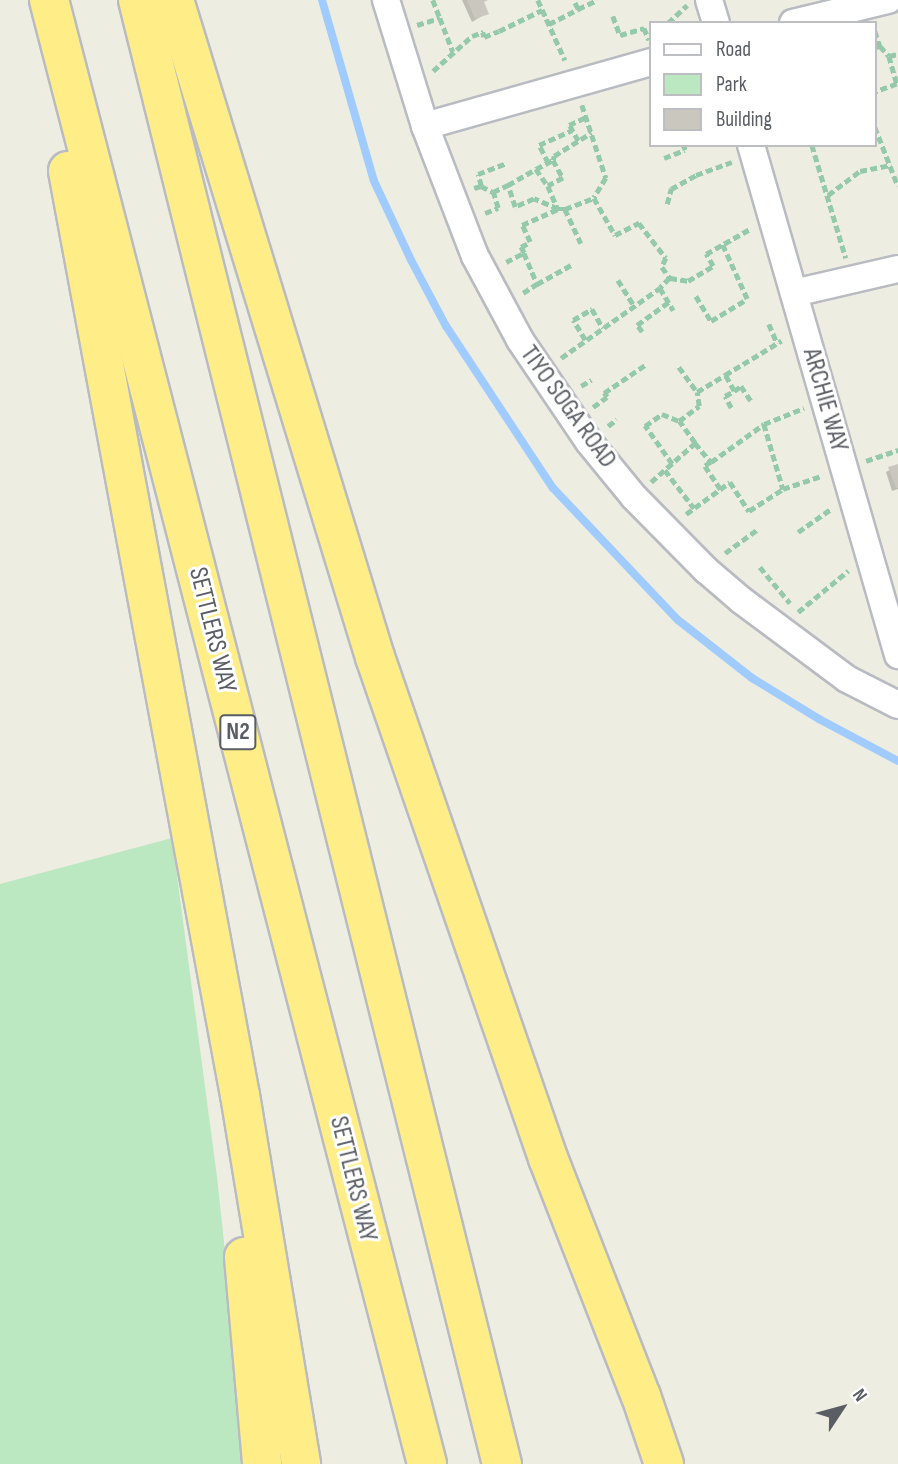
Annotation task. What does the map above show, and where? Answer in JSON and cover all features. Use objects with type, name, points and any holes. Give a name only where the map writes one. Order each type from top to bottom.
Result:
[{"type":"highway","points":[[41,0],[49,68],[240,1096],[301,1464]]},
{"type":"highway","name":"SETTLERS WAY","points":[[49,0],[427,1464]]},
{"type":"highway","points":[[138,0],[502,1464]]},
{"type":"highway","points":[[174,0],[375,657],[548,1158],[641,1396],[664,1464]]},
{"type":"highway","points":[[240,1096],[243,1241],[262,1464]]},
{"type":"highway","points":[[641,1396],[684,1464]]},
{"type":"street","name":"TIYO SOGA ROAD","points":[[386,0],[425,126],[460,222],[483,273],[540,372],[589,442],[634,497],[706,570],[788,620],[847,679],[898,705]]},
{"type":"street","points":[[801,21],[888,0]]},
{"type":"street","points":[[700,2],[714,21]]},
{"type":"street","points":[[425,126],[650,62]]},
{"type":"street","name":"ARCHIE WAY","points":[[752,147],[898,655]]},
{"type":"street","points":[[794,293],[898,269]]},
{"type":"path","points":[[433,0],[453,52]]},
{"type":"path","points":[[538,0],[574,85],[586,117],[606,178],[594,198],[565,209],[558,209],[534,199],[515,207],[508,185],[551,162],[554,156],[591,133]]},
{"type":"path","points":[[573,0],[578,9]]},
{"type":"path","points":[[549,23],[597,0]]},
{"type":"path","points":[[670,21],[681,8],[700,2]]},
{"type":"path","points":[[410,83],[436,69],[472,36],[483,32],[484,37],[542,10]]},
{"type":"path","points":[[613,16],[620,35],[645,28],[650,44]]},
{"type":"path","points":[[396,31],[440,18]]},
{"type":"path","points":[[877,46],[889,56],[897,84],[877,91]]},
{"type":"path","points":[[889,56],[898,54]]},
{"type":"path","points":[[578,141],[569,125],[586,117]]},
{"type":"path","points":[[548,186],[563,178],[539,145],[572,130]]},
{"type":"path","points":[[877,132],[897,175],[898,186]]},
{"type":"path","points":[[664,158],[685,150],[684,147]]},
{"type":"path","points":[[667,204],[671,189],[696,175],[733,161],[749,147]]},
{"type":"path","points":[[813,147],[851,280]]},
{"type":"path","points":[[481,186],[478,174],[507,163]]},
{"type":"path","points":[[828,195],[860,171],[891,165]]},
{"type":"path","points":[[536,169],[548,186],[558,209]]},
{"type":"path","points":[[594,198],[615,235],[639,223],[666,258],[662,267],[670,278],[688,281],[713,266],[706,254],[772,219]]},
{"type":"path","points":[[558,209],[522,225],[530,242],[522,247],[537,284],[573,264]]},
{"type":"path","points":[[565,209],[581,243]]},
{"type":"path","points":[[696,296],[710,321],[747,299],[722,244]]},
{"type":"path","points":[[483,273],[524,253]]},
{"type":"path","points":[[540,372],[660,288],[670,278]]},
{"type":"path","points":[[618,280],[634,306]]},
{"type":"path","points":[[660,288],[673,310]]},
{"type":"path","points":[[642,332],[637,325],[669,302]]},
{"type":"path","points":[[585,341],[573,320],[592,309],[603,328]]},
{"type":"path","points":[[769,324],[777,343]]},
{"type":"path","points":[[697,392],[777,343],[805,332]]},
{"type":"path","points":[[592,408],[607,397],[604,393],[645,365]]},
{"type":"path","points":[[679,367],[697,392],[699,407],[679,421]]},
{"type":"path","points":[[725,375],[734,391]]},
{"type":"path","points":[[731,408],[725,396],[741,386],[751,401]]},
{"type":"path","points":[[721,489],[705,466],[764,424],[825,400]]},
{"type":"path","points":[[672,464],[645,426],[662,414],[679,421],[711,462]]},
{"type":"path","points":[[764,424],[783,489]]},
{"type":"path","points":[[634,497],[695,443]]},
{"type":"path","points":[[666,529],[730,482],[749,512],[783,489],[898,450]]},
{"type":"path","points":[[665,470],[694,508]]},
{"type":"path","points":[[798,532],[806,524],[853,499]]},
{"type":"path","points":[[706,570],[732,546],[757,530]]},
{"type":"path","points":[[760,567],[788,620],[869,554]]},
{"type":"green space","points":[[172,838],[217,1177],[248,1464],[0,1464],[0,884]]},
{"type":"building","points":[[467,0],[488,0],[484,2],[489,14],[475,19]]},
{"type":"building","points":[[898,464],[898,488],[896,488],[888,467]]},
{"type":"waterway","points":[[322,0],[374,181],[411,260],[446,326],[553,488],[678,620],[752,678],[819,719],[898,761]]}]
